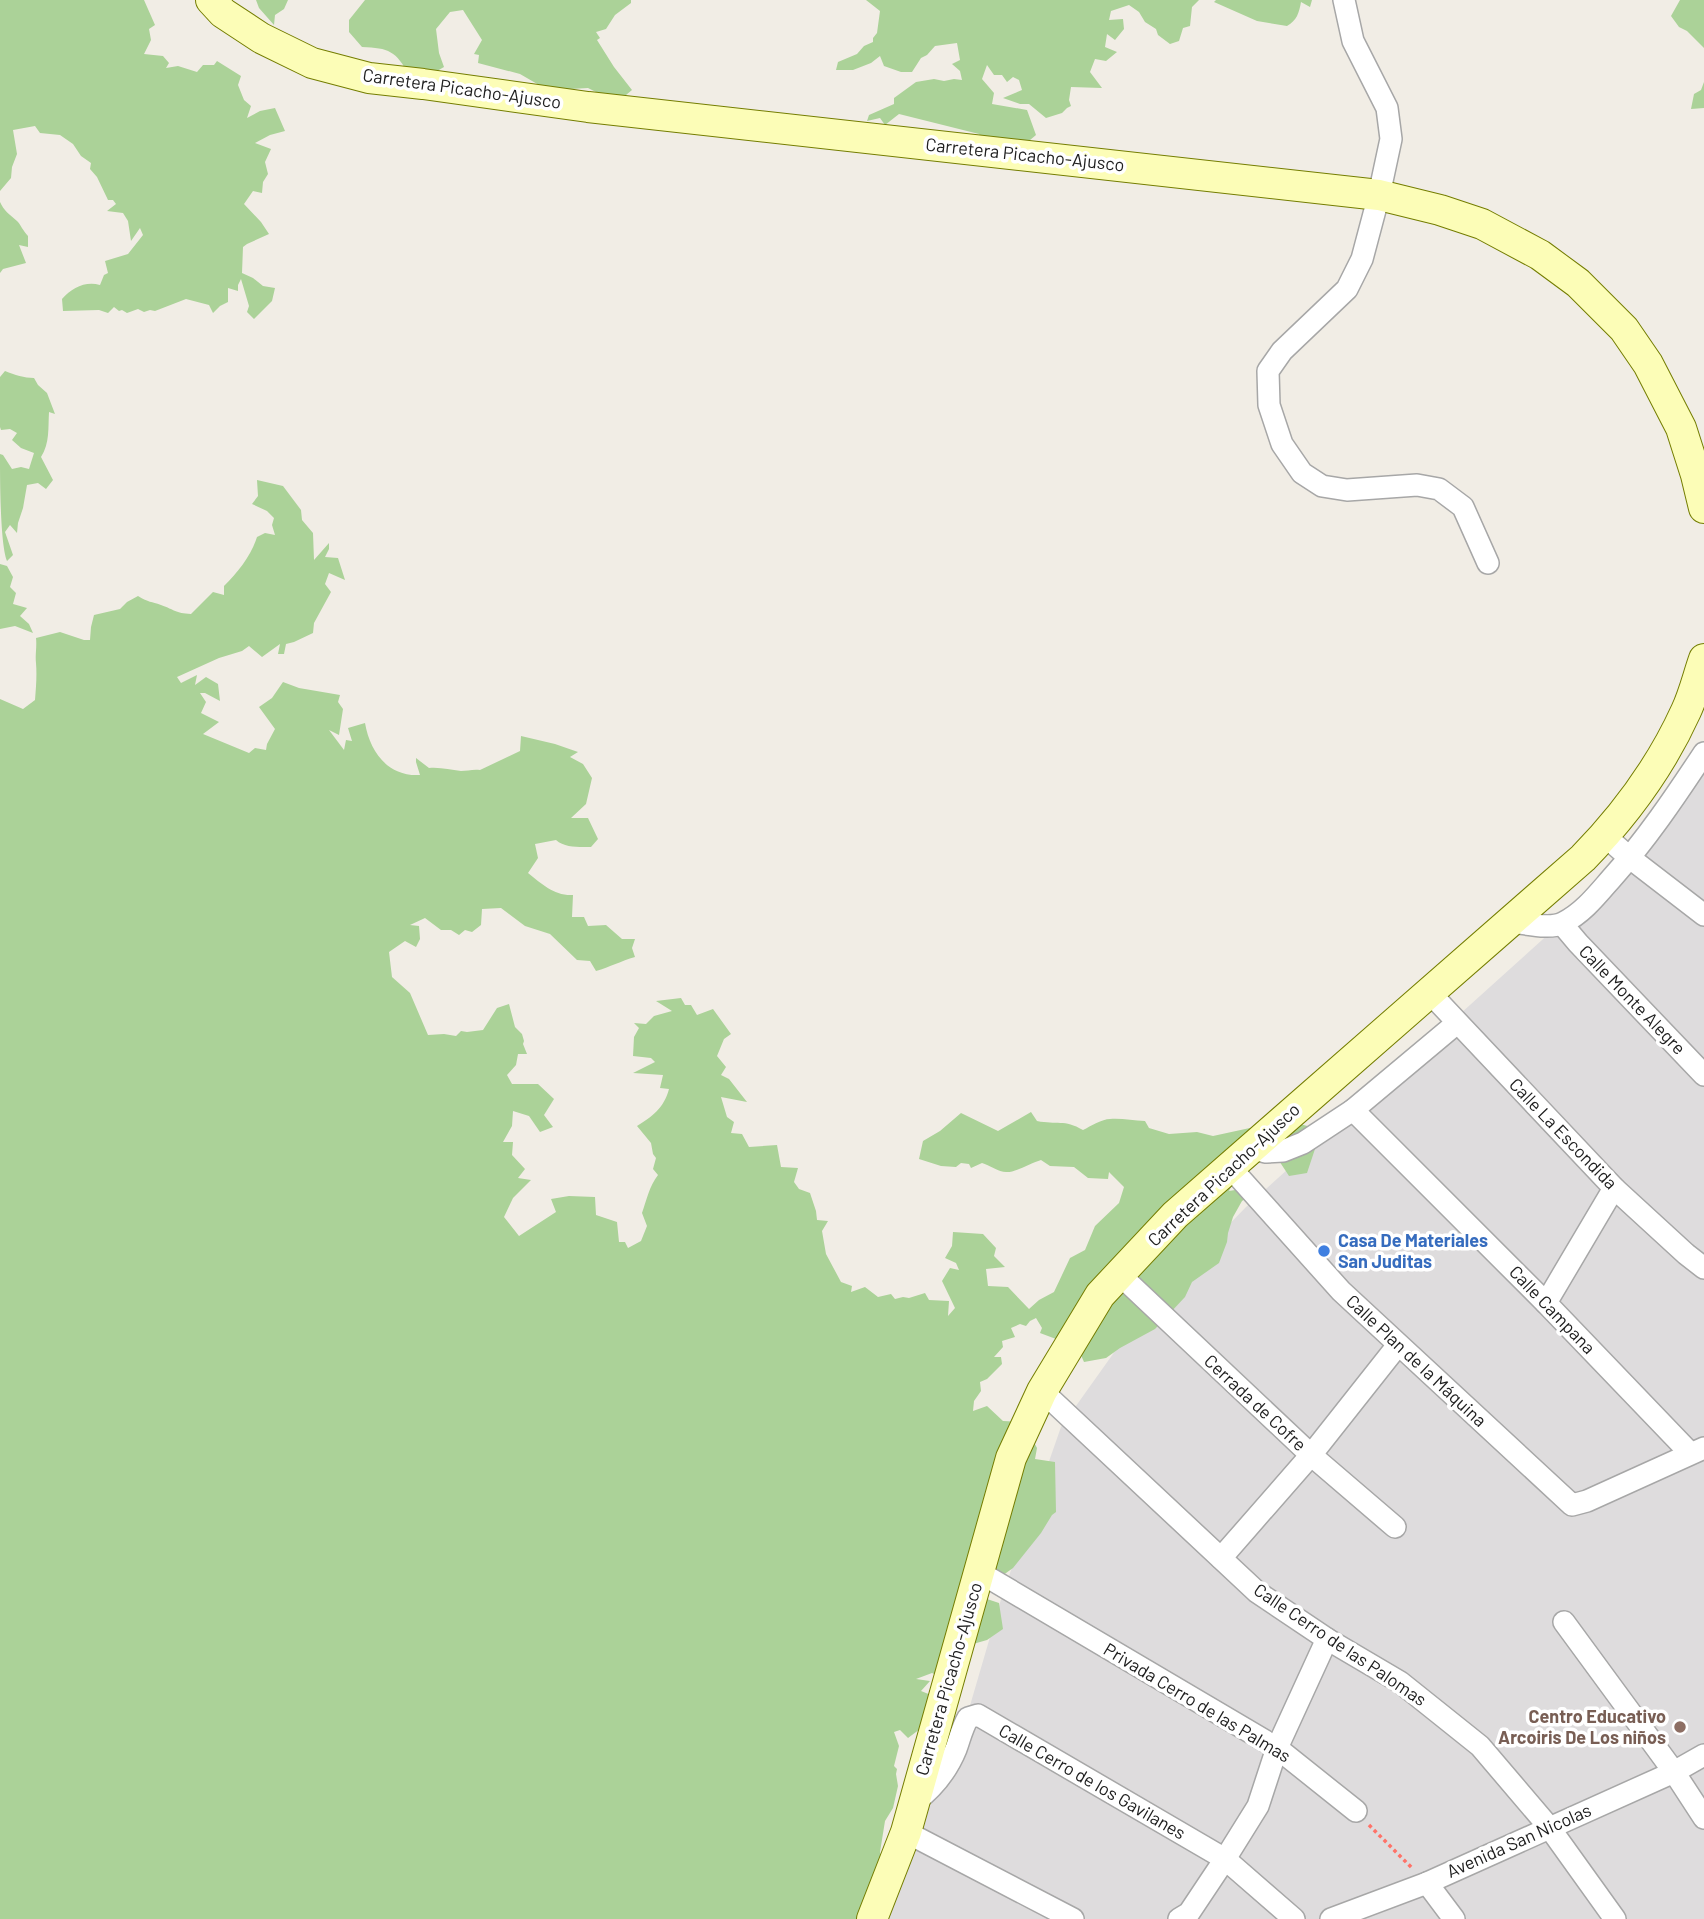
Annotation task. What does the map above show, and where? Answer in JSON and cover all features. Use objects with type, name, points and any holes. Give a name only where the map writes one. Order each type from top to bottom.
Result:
[{"type":"main road","name":"Carretera Picacho-Ajusco","points":[[211,0],[223,13],[261,38],[312,63],[369,78],[588,107],[1379,195],[1482,224],[1540,255],[1578,283],[1625,329],[1648,364],[1681,428],[1704,508]]},
{"type":"main road","name":"Carretera Picacho-Ajusco","points":[[880,1917],[1011,1458],[1042,1391],[1100,1295],[1175,1215],[1605,836],[1658,766],[1688,709],[1704,659]]},
{"type":"street","points":[[1344,0],[1353,41],[1387,108],[1391,139],[1362,259],[1347,289],[1282,351],[1268,371],[1269,405],[1282,443],[1302,473],[1322,486],[1347,491],[1417,485],[1439,489],[1463,508],[1488,563]]},
{"type":"street","points":[[1510,922],[1562,924],[1591,902],[1630,858],[1704,753]]},
{"type":"street","points":[[1605,836],[1704,915]]},
{"type":"street","name":"Calle Monte Alegre","points":[[1562,924],[1704,1075]]},
{"type":"street","name":"Calle La Escondida","points":[[1429,992],[1614,1188],[1704,1268]]},
{"type":"street","points":[[1240,1157],[1283,1151],[1303,1143],[1353,1110],[1457,1023]]},
{"type":"street","name":"Calle Campana","points":[[1353,1110],[1697,1450]]},
{"type":"street","name":"Calle Plan de la Máquina","points":[[1240,1157],[1341,1291],[1572,1505],[1587,1501],[1697,1450]]},
{"type":"street","points":[[1546,1303],[1614,1188]]},
{"type":"street","name":"Cerrada de Cofre","points":[[1119,1274],[1311,1455],[1395,1527]]},
{"type":"street","points":[[1221,1558],[1311,1455],[1398,1345]]},
{"type":"street","name":"Calle Cerro de las Palomas","points":[[1042,1391],[1257,1592],[1326,1639],[1400,1682],[1480,1746],[1549,1827],[1615,1919]]},
{"type":"street","name":"Privada Cerro de las Palmas","points":[[979,1572],[1277,1748],[1356,1811]]},
{"type":"street","points":[[1564,1622],[1674,1772],[1704,1818]]},
{"type":"street","points":[[1186,1917],[1258,1806],[1277,1748],[1326,1639]]},
{"type":"street","name":"Calle Cerro de los Gavilanes","points":[[914,1803],[930,1790],[945,1771],[968,1718],[978,1715],[1225,1859],[1294,1919]]},
{"type":"street","name":"Avenida San Nicolas","points":[[1331,1919],[1427,1883],[1674,1772],[1704,1755]]},
{"type":"street","points":[[906,1832],[1073,1919]]},
{"type":"street","points":[[1427,1883],[1454,1919]]},
{"type":"path","points":[[1356,1811],[1427,1883]]},
{"type":"shaded area","points":[[1704,763],[1704,1919],[881,1919],[924,1814],[948,1781],[1002,1596],[1061,1427],[1140,1316],[1246,1207],[1552,931]]},
{"type":"green space","points":[[0,0],[144,0],[155,25],[149,29],[151,40],[144,54],[163,56],[169,63],[166,68],[178,66],[197,72],[203,65],[214,65],[217,61],[241,76],[238,85],[244,100],[251,106],[247,118],[260,111],[275,108],[285,131],[255,143],[271,149],[265,162],[268,174],[263,182],[262,193],[253,191],[244,204],[269,234],[243,247],[242,273],[263,286],[275,288],[272,301],[254,319],[247,312],[249,306],[241,279],[238,291],[228,288],[228,302],[213,313],[209,305],[186,299],[155,311],[144,312],[138,309],[127,313],[114,307],[108,313],[99,310],[63,311],[62,299],[66,295],[84,285],[100,285],[104,275],[108,273],[105,261],[128,254],[143,235],[140,228],[131,241],[128,221],[123,213],[107,211],[116,204],[113,200],[108,200],[90,169],[91,163],[81,156],[73,144],[60,135],[40,133],[35,126],[13,130],[17,154],[11,178],[0,191]]},
{"type":"green space","points":[[256,0],[288,0],[284,9],[275,15],[274,25],[259,8]]},
{"type":"green space","points":[[365,0],[631,0],[631,3],[615,15],[606,29],[596,32],[600,38],[597,40],[632,90],[620,100],[608,98],[588,88],[554,90],[520,74],[478,63],[479,55],[474,54],[482,40],[463,10],[450,12],[436,29],[444,67],[437,71],[409,75],[391,52],[362,47],[349,32],[349,20]]},
{"type":"green space","points":[[866,0],[1199,0],[1192,7],[1190,26],[1183,28],[1179,41],[1170,44],[1129,5],[1111,11],[1109,20],[1123,19],[1124,29],[1115,40],[1107,34],[1105,47],[1117,52],[1106,61],[1095,59],[1090,72],[1102,88],[1071,87],[1071,106],[1062,113],[1046,118],[1029,104],[1003,98],[1022,90],[1019,80],[1013,77],[1007,82],[1002,75],[994,75],[987,65],[982,79],[994,93],[992,104],[1027,110],[1036,135],[1017,151],[983,140],[979,134],[899,114],[885,125],[880,118],[867,121],[869,115],[894,104],[894,98],[916,82],[934,79],[962,80],[960,71],[952,64],[960,60],[957,43],[935,46],[921,58],[912,72],[901,72],[884,66],[880,56],[853,70],[836,70],[838,62],[857,54],[864,46],[873,42],[877,33],[880,11]]},
{"type":"green space","points":[[1312,0],[1310,7],[1301,2],[1297,16],[1287,26],[1257,21],[1214,2]]},
{"type":"green space","points":[[1680,0],[1704,0],[1704,48],[1679,27],[1671,16]]},
{"type":"green space","points":[[1704,82],[1704,108],[1691,109],[1694,94],[1701,90]]},
{"type":"green space","points":[[0,202],[28,236],[28,247],[19,245],[26,263],[3,269],[0,273]]},
{"type":"green space","points":[[5,371],[34,378],[47,393],[55,414],[49,412],[47,441],[41,457],[53,480],[46,489],[38,483],[27,485],[17,533],[10,525],[5,532],[13,555],[7,561],[2,526],[0,454],[12,469],[29,469],[34,453],[21,448],[12,440],[17,433],[10,429],[1,430],[0,377]]},
{"type":"green space","points":[[257,480],[283,486],[301,510],[302,520],[313,533],[314,560],[329,543],[325,557],[338,558],[345,580],[329,573],[325,584],[331,592],[314,623],[313,633],[286,644],[284,654],[278,654],[280,644],[262,657],[249,646],[177,677],[181,683],[197,675],[195,685],[206,677],[218,684],[220,701],[200,693],[206,702],[201,713],[219,722],[203,734],[249,753],[255,748],[266,750],[275,729],[259,707],[272,698],[283,682],[299,688],[340,695],[338,702],[343,709],[339,735],[329,730],[344,750],[346,740],[352,741],[348,728],[365,723],[376,753],[382,761],[399,772],[420,775],[416,758],[429,768],[480,770],[520,751],[521,736],[578,752],[570,757],[583,764],[592,778],[586,804],[571,818],[588,818],[598,839],[591,847],[568,846],[556,840],[535,844],[538,858],[528,873],[554,891],[573,895],[572,917],[584,917],[588,926],[606,925],[622,939],[635,939],[632,948],[635,957],[596,971],[590,961],[577,960],[550,934],[525,926],[501,908],[482,909],[481,925],[472,932],[465,930],[459,935],[451,930],[441,930],[425,918],[410,925],[419,926],[420,939],[416,947],[405,941],[389,952],[392,977],[410,993],[428,1035],[456,1036],[461,1031],[483,1030],[497,1008],[509,1004],[515,1027],[522,1034],[527,1054],[518,1054],[516,1065],[507,1075],[512,1084],[538,1084],[554,1099],[544,1115],[553,1127],[540,1132],[529,1116],[513,1111],[512,1126],[503,1142],[513,1142],[512,1155],[525,1169],[518,1178],[531,1180],[513,1198],[504,1217],[519,1236],[556,1212],[551,1199],[569,1196],[595,1197],[596,1215],[617,1222],[619,1242],[625,1242],[628,1248],[641,1241],[647,1226],[642,1213],[658,1175],[653,1169],[656,1158],[651,1143],[637,1126],[657,1111],[669,1089],[660,1088],[663,1075],[633,1073],[655,1062],[651,1058],[633,1056],[634,1037],[639,1028],[634,1023],[646,1024],[654,1016],[672,1011],[656,1001],[681,998],[685,1005],[691,1005],[697,1015],[713,1009],[731,1034],[724,1039],[717,1056],[726,1067],[721,1075],[729,1079],[747,1102],[721,1097],[727,1117],[734,1122],[731,1133],[742,1134],[749,1147],[777,1145],[781,1167],[798,1168],[794,1182],[799,1189],[810,1193],[817,1220],[828,1221],[822,1231],[826,1254],[841,1282],[852,1286],[851,1292],[865,1287],[878,1297],[891,1294],[895,1299],[909,1298],[925,1293],[929,1300],[949,1301],[948,1316],[955,1308],[942,1281],[950,1268],[959,1270],[956,1263],[945,1258],[952,1246],[953,1232],[983,1234],[996,1248],[994,1256],[1005,1267],[986,1269],[988,1286],[1008,1287],[1029,1309],[1054,1292],[1070,1258],[1085,1250],[1095,1226],[1119,1203],[1124,1187],[1109,1172],[1108,1179],[1088,1178],[1074,1167],[1050,1166],[1041,1160],[1006,1172],[982,1163],[971,1168],[969,1164],[941,1166],[919,1159],[923,1141],[961,1113],[998,1131],[1031,1112],[1037,1121],[1065,1123],[1083,1130],[1104,1120],[1114,1119],[1145,1121],[1149,1128],[1169,1134],[1197,1132],[1213,1136],[1259,1126],[1296,1123],[1315,1128],[1316,1146],[1307,1173],[1289,1176],[1270,1147],[1233,1183],[1229,1191],[1247,1188],[1251,1195],[1242,1201],[1233,1217],[1219,1263],[1192,1282],[1185,1297],[1155,1329],[1106,1358],[1084,1362],[1080,1353],[1065,1340],[1040,1333],[1042,1328],[1036,1318],[1026,1326],[1020,1324],[1011,1328],[1015,1337],[1002,1341],[1003,1347],[994,1357],[1001,1357],[1002,1364],[987,1379],[980,1382],[981,1391],[974,1401],[973,1411],[987,1406],[1003,1421],[1023,1422],[1037,1448],[1035,1459],[1055,1462],[1056,1512],[1013,1568],[999,1578],[979,1581],[984,1598],[999,1603],[1003,1629],[987,1640],[973,1644],[946,1680],[932,1673],[916,1679],[930,1681],[921,1691],[931,1695],[920,1729],[908,1738],[900,1730],[894,1732],[899,1746],[894,1766],[897,1769],[898,1786],[893,1808],[885,1821],[880,1852],[882,1862],[865,1919],[0,1919],[0,699],[23,709],[35,700],[36,638],[60,632],[90,640],[94,615],[120,609],[138,596],[178,612],[191,614],[213,592],[224,595],[224,586],[244,563],[257,537],[265,533],[275,535],[272,525],[274,518],[267,511],[252,504],[258,496]]},
{"type":"green space","points":[[0,564],[7,566],[13,577],[10,587],[16,593],[13,604],[27,608],[20,616],[29,624],[33,633],[15,626],[0,629]]},
{"type":"place","name":"Casa De Materiales San Juditas","points":[[1324,1251]]},
{"type":"place","name":"Centro Educativo Arcoiris De Los niños","points":[[1680,1727]]}]
